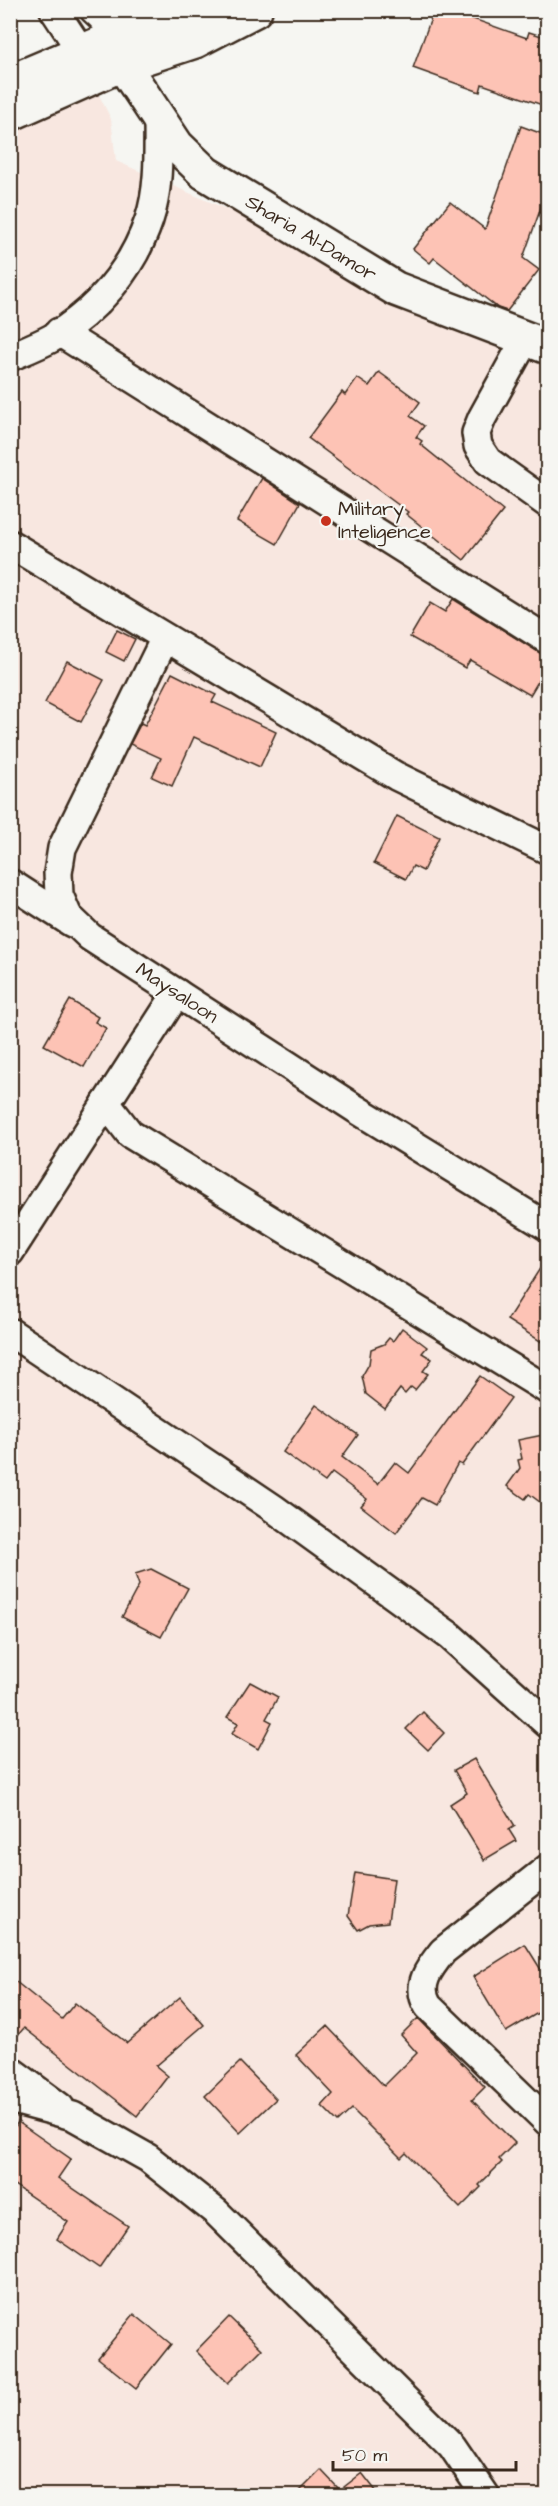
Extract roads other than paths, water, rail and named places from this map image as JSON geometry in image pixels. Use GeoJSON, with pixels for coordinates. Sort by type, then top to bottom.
{"type":"FeatureCollection","features":[{"type":"Feature","properties":{"kind":"street"},"geometry":{"type":"LineString","coordinates":[[54,10],[81,51]]}},
{"type":"Feature","properties":{"kind":"street"},"geometry":{"type":"LineString","coordinates":[[94,10],[106,21],[120,51]]}},
{"type":"Feature","properties":{"kind":"street"},"geometry":{"type":"LineString","coordinates":[[10,114],[120,51],[142,26],[200,10]]}},
{"type":"Feature","properties":{"kind":"street"},"geometry":{"type":"LineString","coordinates":[[10,82],[81,51],[120,51],[195,41],[255,10]]}},
{"type":"Feature","properties":{"kind":"street","name":"Sharia Al-Damor"},"geometry":{"type":"LineString","coordinates":[[120,51],[177,146],[205,173],[396,289],[536,343]]}},
{"type":"Feature","properties":{"kind":"street"},"geometry":{"type":"LineString","coordinates":[[10,357],[59,332],[88,310],[116,284],[135,253],[150,219],[155,194],[158,115]]}},
{"type":"Feature","properties":{"kind":"street"},"geometry":{"type":"LineString","coordinates":[[59,332],[548,640]]}},
{"type":"Feature","properties":{"kind":"street"},"geometry":{"type":"LineString","coordinates":[[536,343],[482,418],[476,433],[478,446],[488,461],[548,504]]}},
{"type":"Feature","properties":{"kind":"street"},"geometry":{"type":"LineString","coordinates":[[10,544],[396,776],[548,850]]}},
{"type":"Feature","properties":{"kind":"street","name":"Maysaloon"},"geometry":{"type":"LineString","coordinates":[[165,638],[62,848],[58,873],[59,895],[68,916],[90,937],[356,1109],[548,1227]]}},
{"type":"Feature","properties":{"kind":"street"},"geometry":{"type":"LineString","coordinates":[[10,883],[75,925]]}},
{"type":"Feature","properties":{"kind":"street"},"geometry":{"type":"LineString","coordinates":[[10,1252],[177,993]]}},
{"type":"Feature","properties":{"kind":"street"},"geometry":{"type":"LineString","coordinates":[[106,1103],[130,1134],[548,1390]]}},
{"type":"Feature","properties":{"kind":"street"},"geometry":{"type":"LineString","coordinates":[[10,1332],[273,1508],[450,1636],[548,1724]]}},
{"type":"Feature","properties":{"kind":"street"},"geometry":{"type":"LineString","coordinates":[[548,1868],[443,1951],[431,1965],[422,1987],[422,1997],[428,2006],[548,2122]]}},
{"type":"Feature","properties":{"kind":"street"},"geometry":{"type":"LineString","coordinates":[[10,2070],[73,2116],[148,2158],[216,2212],[452,2446],[486,2496]]}},
{"type":"Feature","properties":{"kind":"street"},"geometry":{"type":"LineString","coordinates":[[10,2099],[73,2116]]}},
{"type":"Feature","properties":{"kind":"place","name":"Military Inteligence"},"geometry":{"type":"Point","coordinates":[326,521]}}]}
